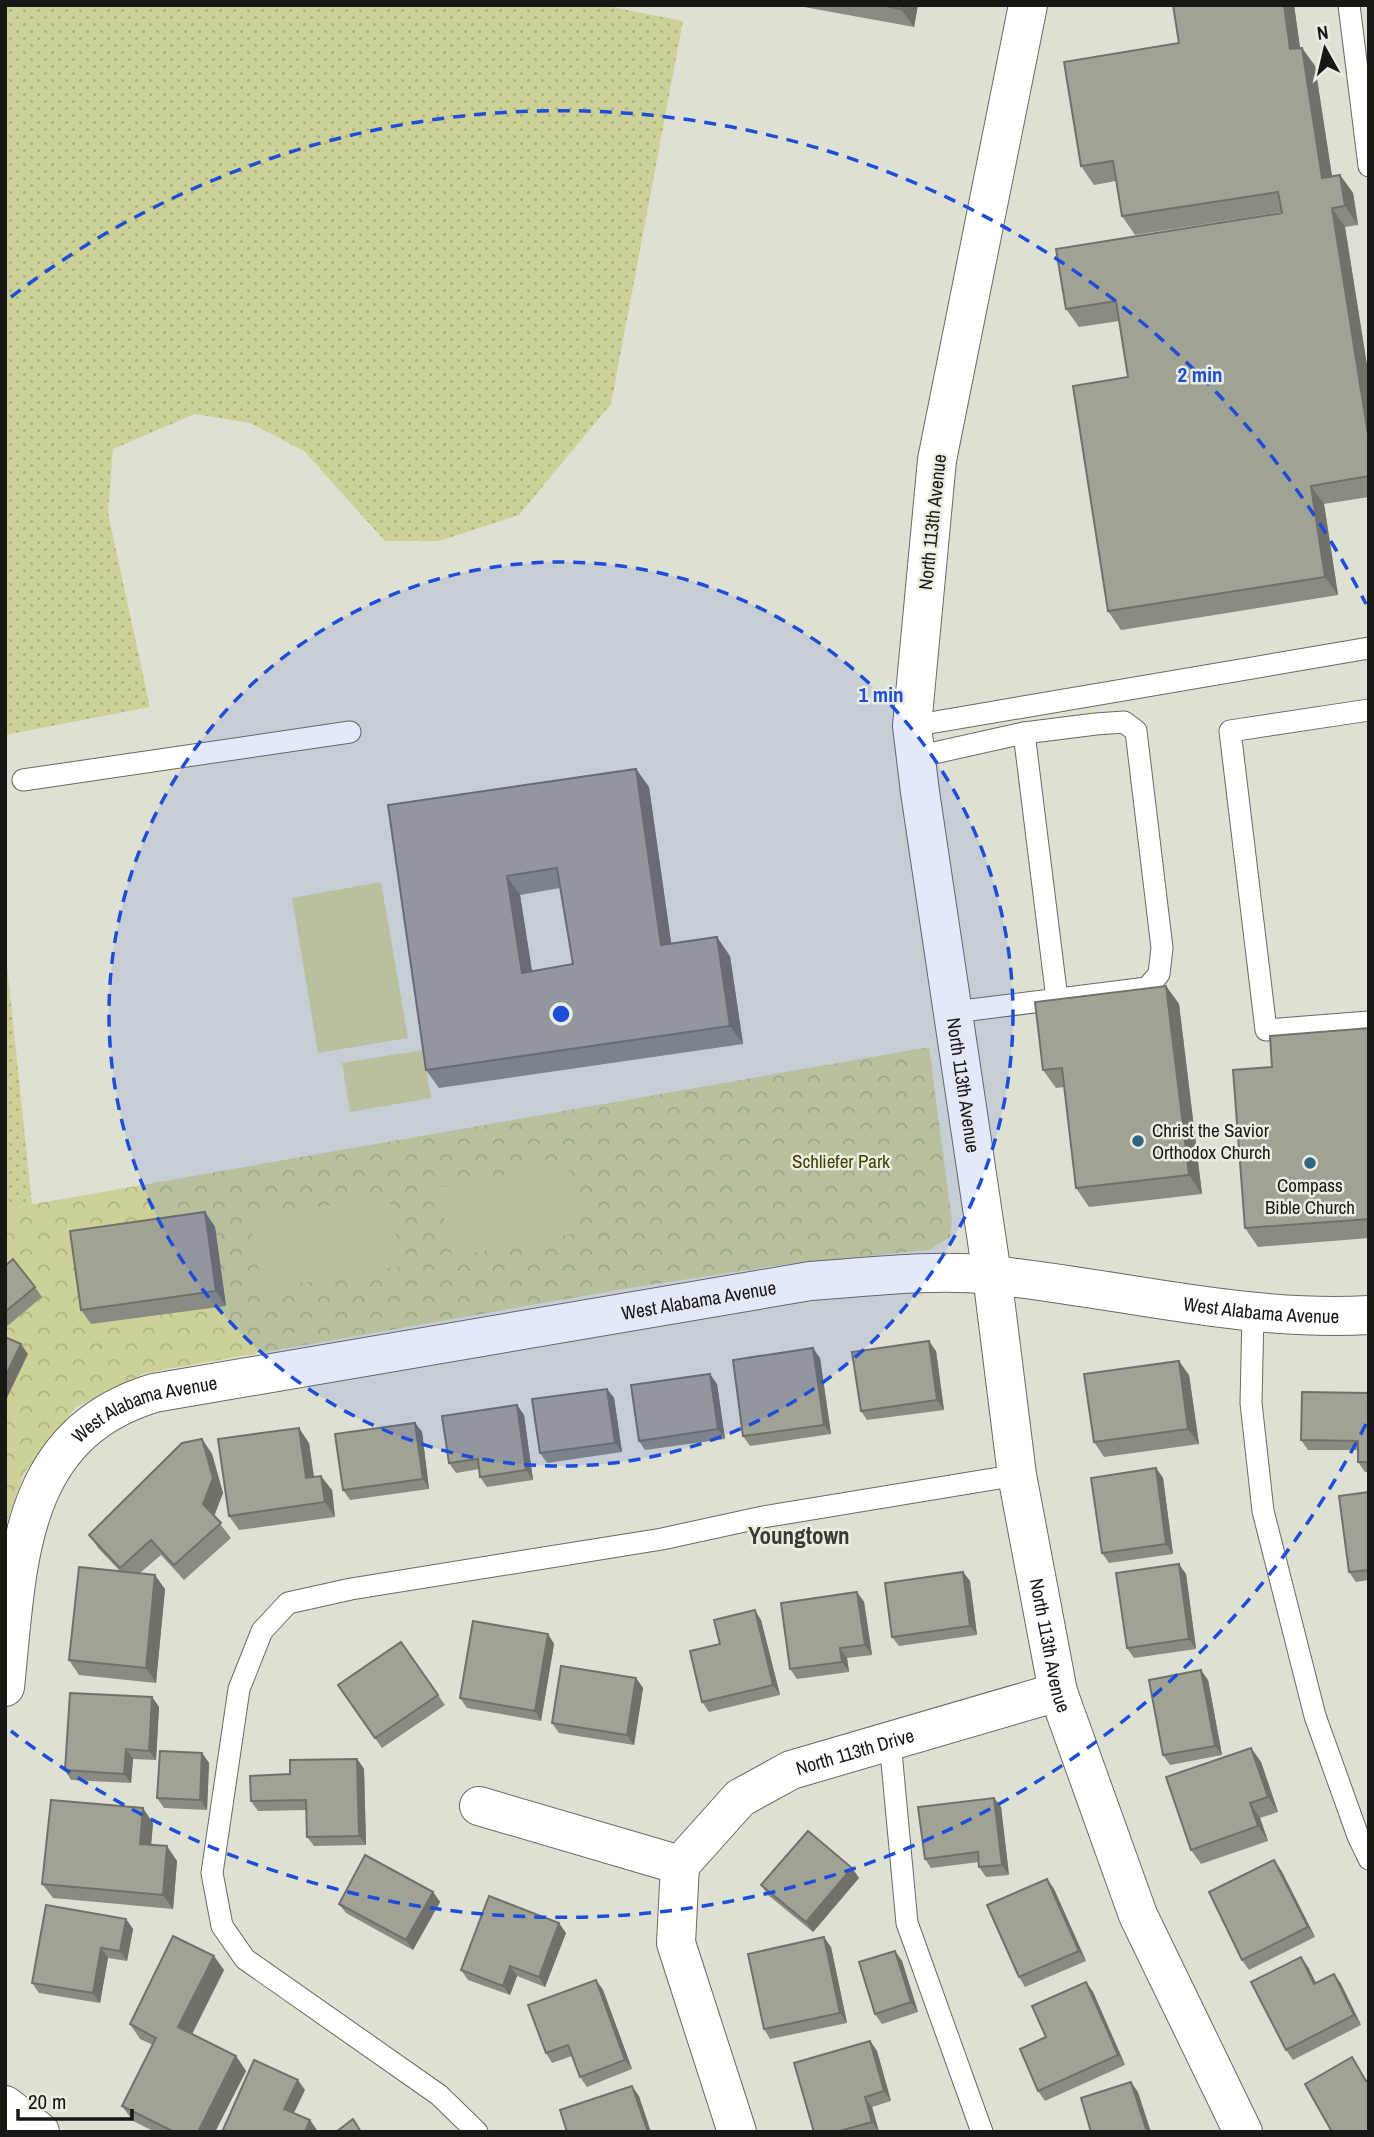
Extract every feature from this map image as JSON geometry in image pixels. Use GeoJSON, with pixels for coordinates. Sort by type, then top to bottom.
{"type":"FeatureCollection","features":[{"type":"Feature","properties":{"kind":"street","name":"North 113th Avenue"},"geometry":{"type":"LineString","coordinates":[[1028,5],[937,460],[914,741],[992,1275],[1017,1475],[1058,1692],[1138,1915],[1243,2132]]}},
{"type":"Feature","properties":{"kind":"street","name":"West Alabama Avenue"},"geometry":{"type":"LineString","coordinates":[[5,1688],[15,1588],[25,1535],[45,1478],[80,1433],[111,1409],[154,1393],[810,1281],[947,1273],[992,1275],[1253,1313],[1336,1317],[1369,1315]]}},
{"type":"Feature","properties":{"kind":"street","name":"North 113th Drive"},"geometry":{"type":"LineString","coordinates":[[680,1865],[740,1798],[791,1770],[1058,1692]]}},
{"type":"Feature","properties":{"kind":"street"},"geometry":{"type":"LineString","coordinates":[[479,1806],[680,1865],[676,1943],[737,2132]]}},
{"type":"Feature","properties":{"kind":"street"},"geometry":{"type":"LineString","coordinates":[[5,2105],[40,2132]]}},
{"type":"Feature","properties":{"kind":"lane"},"geometry":{"type":"LineString","coordinates":[[1349,5],[1369,166]]}},
{"type":"Feature","properties":{"kind":"lane"},"geometry":{"type":"LineString","coordinates":[[914,741],[1369,648]]}},
{"type":"Feature","properties":{"kind":"lane"},"geometry":{"type":"LineString","coordinates":[[1369,710],[1230,732],[1266,1030],[1369,1022]]}},
{"type":"Feature","properties":{"kind":"lane"},"geometry":{"type":"LineString","coordinates":[[914,741],[1124,722],[1136,731],[1162,948],[1158,974],[1147,988],[954,1012]]}},
{"type":"Feature","properties":{"kind":"lane"},"geometry":{"type":"LineString","coordinates":[[23,780],[350,732]]}},
{"type":"Feature","properties":{"kind":"lane"},"geometry":{"type":"LineString","coordinates":[[1024,733],[1057,999]]}},
{"type":"Feature","properties":{"kind":"lane"},"geometry":{"type":"LineString","coordinates":[[1253,1313],[1251,1403],[1263,1511],[1315,1716],[1358,1836],[1369,1859]]}},
{"type":"Feature","properties":{"kind":"lane"},"geometry":{"type":"LineString","coordinates":[[477,2132],[439,2095],[245,1959],[222,1926],[212,1873],[239,1689],[262,1631],[288,1602],[351,1589],[662,1539],[763,1517],[1017,1475]]}},
{"type":"Feature","properties":{"kind":"lane"},"geometry":{"type":"LineString","coordinates":[[890,1741],[907,1923],[982,2132]]}},
{"type":"Feature","properties":{"kind":"green space"},"geometry":{"type":"Polygon","coordinates":[[[5,5],[602,5],[683,21],[611,404],[519,515],[439,541],[385,541],[304,451],[250,423],[195,414],[113,449],[108,513],[150,707],[5,735],[5,5]]]}},
{"type":"Feature","properties":{"kind":"green space"},"geometry":{"type":"Polygon","coordinates":[[[381,882],[408,1038],[318,1053],[292,898],[381,882]]]}},
{"type":"Feature","properties":{"kind":"green space"},"geometry":{"type":"Polygon","coordinates":[[[5,946],[32,1204],[5,1209],[5,946]]]}},
{"type":"Feature","properties":{"kind":"green space","name":"Schliefer Park"},"geometry":{"type":"Polygon","coordinates":[[[929,1047],[952,1222],[950,1237],[929,1250],[787,1264],[624,1289],[145,1373],[76,1407],[24,1473],[5,1527],[5,1209],[929,1047]]]}},
{"type":"Feature","properties":{"kind":"green space"},"geometry":{"type":"Polygon","coordinates":[[[423,1050],[431,1098],[350,1112],[342,1063],[423,1050]]]}},
{"type":"Feature","properties":{"kind":"green space"},"geometry":{"type":"Polygon","coordinates":[[[567,1163],[581,1232],[452,1257],[438,1188],[567,1163]]]}},
{"type":"Feature","properties":{"kind":"green space"},"geometry":{"type":"Polygon","coordinates":[[[389,1196],[401,1266],[262,1290],[250,1219],[389,1196]]]}},
{"type":"Feature","properties":{"kind":"building"},"geometry":{"type":"Polygon","coordinates":[[[882,5],[901,5],[901,9],[882,5]]]}},
{"type":"Feature","properties":{"kind":"building"},"geometry":{"type":"Polygon","coordinates":[[[1173,5],[1284,5],[1290,49],[1302,48],[1322,178],[1340,175],[1345,206],[1332,208],[1369,441],[1369,476],[1311,486],[1325,577],[1108,611],[1073,386],[1128,377],[1116,301],[1066,309],[1056,249],[1282,213],[1278,192],[1122,216],[1113,161],[1081,166],[1064,62],[1179,43],[1173,5]]]}},
{"type":"Feature","properties":{"kind":"building"},"geometry":{"type":"Polygon","coordinates":[[[636,769],[661,945],[717,937],[730,1026],[426,1070],[388,805],[636,769]],[[557,868],[507,876],[522,973],[573,964],[557,868]]]}},
{"type":"Feature","properties":{"kind":"building","name":"Christ the Savior Orthodox Church"},"geometry":{"type":"Polygon","coordinates":[[[1166,986],[1189,1175],[1076,1188],[1062,1068],[1043,1070],[1035,1002],[1166,986]]]}},
{"type":"Feature","properties":{"kind":"building","name":"Compass Bible Church"},"geometry":{"type":"Polygon","coordinates":[[[1369,1028],[1369,1219],[1245,1228],[1233,1070],[1272,1067],[1270,1036],[1369,1028]]]}},
{"type":"Feature","properties":{"kind":"building"},"geometry":{"type":"Polygon","coordinates":[[[205,1212],[216,1291],[81,1310],[70,1231],[205,1212]]]}},
{"type":"Feature","properties":{"kind":"building"},"geometry":{"type":"Polygon","coordinates":[[[13,1259],[35,1287],[5,1312],[5,1266],[13,1259]]]}},
{"type":"Feature","properties":{"kind":"building"},"geometry":{"type":"Polygon","coordinates":[[[5,1337],[21,1344],[5,1377],[5,1337]]]}},
{"type":"Feature","properties":{"kind":"building"},"geometry":{"type":"Polygon","coordinates":[[[929,1341],[937,1400],[861,1411],[852,1352],[929,1341]]]}},
{"type":"Feature","properties":{"kind":"building"},"geometry":{"type":"Polygon","coordinates":[[[813,1348],[824,1425],[743,1436],[733,1360],[813,1348]]]}},
{"type":"Feature","properties":{"kind":"building"},"geometry":{"type":"Polygon","coordinates":[[[1179,1361],[1188,1429],[1094,1442],[1084,1374],[1179,1361]]]}},
{"type":"Feature","properties":{"kind":"building"},"geometry":{"type":"Polygon","coordinates":[[[710,1374],[718,1429],[639,1441],[631,1385],[710,1374]]]}},
{"type":"Feature","properties":{"kind":"building"},"geometry":{"type":"Polygon","coordinates":[[[607,1389],[615,1443],[540,1453],[532,1399],[607,1389]]]}},
{"type":"Feature","properties":{"kind":"building"},"geometry":{"type":"Polygon","coordinates":[[[1302,1392],[1369,1393],[1369,1462],[1358,1462],[1358,1441],[1301,1440],[1302,1392]]]}},
{"type":"Feature","properties":{"kind":"building"},"geometry":{"type":"Polygon","coordinates":[[[517,1405],[526,1470],[480,1477],[478,1459],[449,1463],[442,1416],[517,1405]]]}},
{"type":"Feature","properties":{"kind":"building"},"geometry":{"type":"Polygon","coordinates":[[[415,1423],[423,1479],[343,1490],[335,1434],[415,1423]]]}},
{"type":"Feature","properties":{"kind":"building"},"geometry":{"type":"Polygon","coordinates":[[[299,1428],[306,1478],[321,1476],[325,1502],[229,1516],[218,1439],[299,1428]]]}},
{"type":"Feature","properties":{"kind":"building"},"geometry":{"type":"Polygon","coordinates":[[[202,1439],[213,1478],[203,1504],[221,1523],[174,1565],[151,1540],[120,1568],[89,1535],[182,1443],[202,1439]]]}},
{"type":"Feature","properties":{"kind":"building"},"geometry":{"type":"Polygon","coordinates":[[[1156,1468],[1166,1544],[1102,1553],[1091,1478],[1156,1468]]]}},
{"type":"Feature","properties":{"kind":"building"},"geometry":{"type":"Polygon","coordinates":[[[1369,1492],[1369,1570],[1349,1572],[1339,1496],[1369,1492]]]}},
{"type":"Feature","properties":{"kind":"building"},"geometry":{"type":"Polygon","coordinates":[[[1179,1564],[1189,1639],[1127,1648],[1116,1573],[1179,1564]]]}},
{"type":"Feature","properties":{"kind":"building"},"geometry":{"type":"Polygon","coordinates":[[[79,1567],[155,1575],[146,1668],[69,1660],[79,1567]]]}},
{"type":"Feature","properties":{"kind":"building"},"geometry":{"type":"Polygon","coordinates":[[[963,1572],[970,1626],[892,1637],[885,1583],[963,1572]]]}},
{"type":"Feature","properties":{"kind":"building"},"geometry":{"type":"Polygon","coordinates":[[[857,1592],[865,1645],[840,1648],[842,1662],[790,1669],[781,1603],[857,1592]]]}},
{"type":"Feature","properties":{"kind":"building"},"geometry":{"type":"Polygon","coordinates":[[[755,1610],[773,1685],[702,1702],[690,1651],[720,1644],[714,1620],[755,1610]]]}},
{"type":"Feature","properties":{"kind":"building"},"geometry":{"type":"Polygon","coordinates":[[[473,1621],[548,1634],[535,1711],[460,1698],[473,1621]]]}},
{"type":"Feature","properties":{"kind":"building"},"geometry":{"type":"Polygon","coordinates":[[[401,1642],[438,1695],[375,1738],[338,1685],[401,1642]]]}},
{"type":"Feature","properties":{"kind":"building"},"geometry":{"type":"Polygon","coordinates":[[[561,1666],[636,1678],[627,1735],[552,1723],[561,1666]]]}},
{"type":"Feature","properties":{"kind":"building"},"geometry":{"type":"Polygon","coordinates":[[[1201,1670],[1215,1746],[1163,1755],[1149,1680],[1201,1670]]]}},
{"type":"Feature","properties":{"kind":"building"},"geometry":{"type":"Polygon","coordinates":[[[70,1693],[152,1697],[149,1751],[126,1749],[124,1774],[65,1770],[70,1693]]]}},
{"type":"Feature","properties":{"kind":"building"},"geometry":{"type":"Polygon","coordinates":[[[1251,1748],[1268,1797],[1250,1803],[1258,1826],[1191,1850],[1166,1777],[1251,1748]]]}},
{"type":"Feature","properties":{"kind":"building"},"geometry":{"type":"Polygon","coordinates":[[[160,1751],[202,1753],[200,1800],[157,1798],[160,1751]]]}},
{"type":"Feature","properties":{"kind":"building"},"geometry":{"type":"Polygon","coordinates":[[[357,1759],[359,1836],[307,1837],[306,1800],[251,1801],[250,1776],[290,1774],[290,1760],[357,1759]]]}},
{"type":"Feature","properties":{"kind":"building"},"geometry":{"type":"Polygon","coordinates":[[[994,1798],[1002,1865],[979,1867],[978,1852],[925,1859],[918,1807],[994,1798]]]}},
{"type":"Feature","properties":{"kind":"building"},"geometry":{"type":"Polygon","coordinates":[[[51,1800],[143,1808],[140,1844],[167,1846],[163,1895],[42,1884],[51,1800]]]}},
{"type":"Feature","properties":{"kind":"building"},"geometry":{"type":"Polygon","coordinates":[[[808,1831],[852,1868],[806,1922],[761,1885],[808,1831]]]}},
{"type":"Feature","properties":{"kind":"building"},"geometry":{"type":"Polygon","coordinates":[[[365,1855],[433,1892],[406,1940],[339,1904],[365,1855]]]}},
{"type":"Feature","properties":{"kind":"building"},"geometry":{"type":"Polygon","coordinates":[[[1274,1860],[1308,1927],[1242,1960],[1209,1892],[1274,1860]]]}},
{"type":"Feature","properties":{"kind":"building"},"geometry":{"type":"Polygon","coordinates":[[[1047,1879],[1079,1951],[1019,1977],[987,1905],[1047,1879]]]}},
{"type":"Feature","properties":{"kind":"building"},"geometry":{"type":"Polygon","coordinates":[[[489,1896],[559,1923],[539,1977],[510,1966],[503,1986],[461,1970],[489,1896]]]}},
{"type":"Feature","properties":{"kind":"building"},"geometry":{"type":"Polygon","coordinates":[[[46,1905],[126,1919],[120,1951],[101,1948],[93,1993],[32,1983],[46,1905]]]}},
{"type":"Feature","properties":{"kind":"building"},"geometry":{"type":"Polygon","coordinates":[[[173,1936],[214,1956],[178,2027],[236,2056],[198,2132],[174,2132],[122,2106],[156,2038],[130,2024],[173,1936]]]}},
{"type":"Feature","properties":{"kind":"building"},"geometry":{"type":"Polygon","coordinates":[[[824,1937],[840,2013],[764,2029],[748,1954],[824,1937]]]}},
{"type":"Feature","properties":{"kind":"building"},"geometry":{"type":"Polygon","coordinates":[[[895,1951],[911,2002],[875,2014],[859,1962],[895,1951]]]}},
{"type":"Feature","properties":{"kind":"building"},"geometry":{"type":"Polygon","coordinates":[[[1301,1957],[1314,1984],[1334,1974],[1354,2015],[1286,2050],[1251,1982],[1301,1957]]]}},
{"type":"Feature","properties":{"kind":"building"},"geometry":{"type":"Polygon","coordinates":[[[596,1980],[625,2060],[580,2077],[568,2045],[546,2053],[528,2005],[596,1980]]]}},
{"type":"Feature","properties":{"kind":"building"},"geometry":{"type":"Polygon","coordinates":[[[1086,1982],[1118,2055],[1038,2091],[1020,2049],[1046,2037],[1032,2006],[1086,1982]]]}},
{"type":"Feature","properties":{"kind":"building"},"geometry":{"type":"Polygon","coordinates":[[[870,2041],[884,2091],[865,2097],[872,2122],[836,2132],[814,2132],[794,2063],[870,2041]]]}},
{"type":"Feature","properties":{"kind":"building"},"geometry":{"type":"Polygon","coordinates":[[[1352,2057],[1366,2081],[1369,2080],[1369,2130],[1332,2132],[1305,2084],[1352,2057]]]}},
{"type":"Feature","properties":{"kind":"building"},"geometry":{"type":"Polygon","coordinates":[[[254,2060],[298,2080],[284,2109],[310,2120],[305,2132],[222,2132],[254,2060]]]}},
{"type":"Feature","properties":{"kind":"building"},"geometry":{"type":"Polygon","coordinates":[[[1131,2082],[1147,2132],[1091,2132],[1081,2098],[1131,2082]]]}},
{"type":"Feature","properties":{"kind":"building"},"geometry":{"type":"Polygon","coordinates":[[[632,2086],[648,2132],[567,2132],[560,2110],[632,2086]]]}},
{"type":"Feature","properties":{"kind":"building"},"geometry":{"type":"Polygon","coordinates":[[[353,2119],[361,2132],[336,2132],[353,2119]]]}},
{"type":"Feature","properties":{"kind":"place","name":"Christ the Savior Orthodox Church"},"geometry":{"type":"Point","coordinates":[1138,1141]}},
{"type":"Feature","properties":{"kind":"place","name":"Compass Bible Church"},"geometry":{"type":"Point","coordinates":[1310,1163]}},
{"type":"Feature","properties":{"kind":"district","name":"Youngtown"},"geometry":{"type":"Point","coordinates":[799,1535]}}]}
